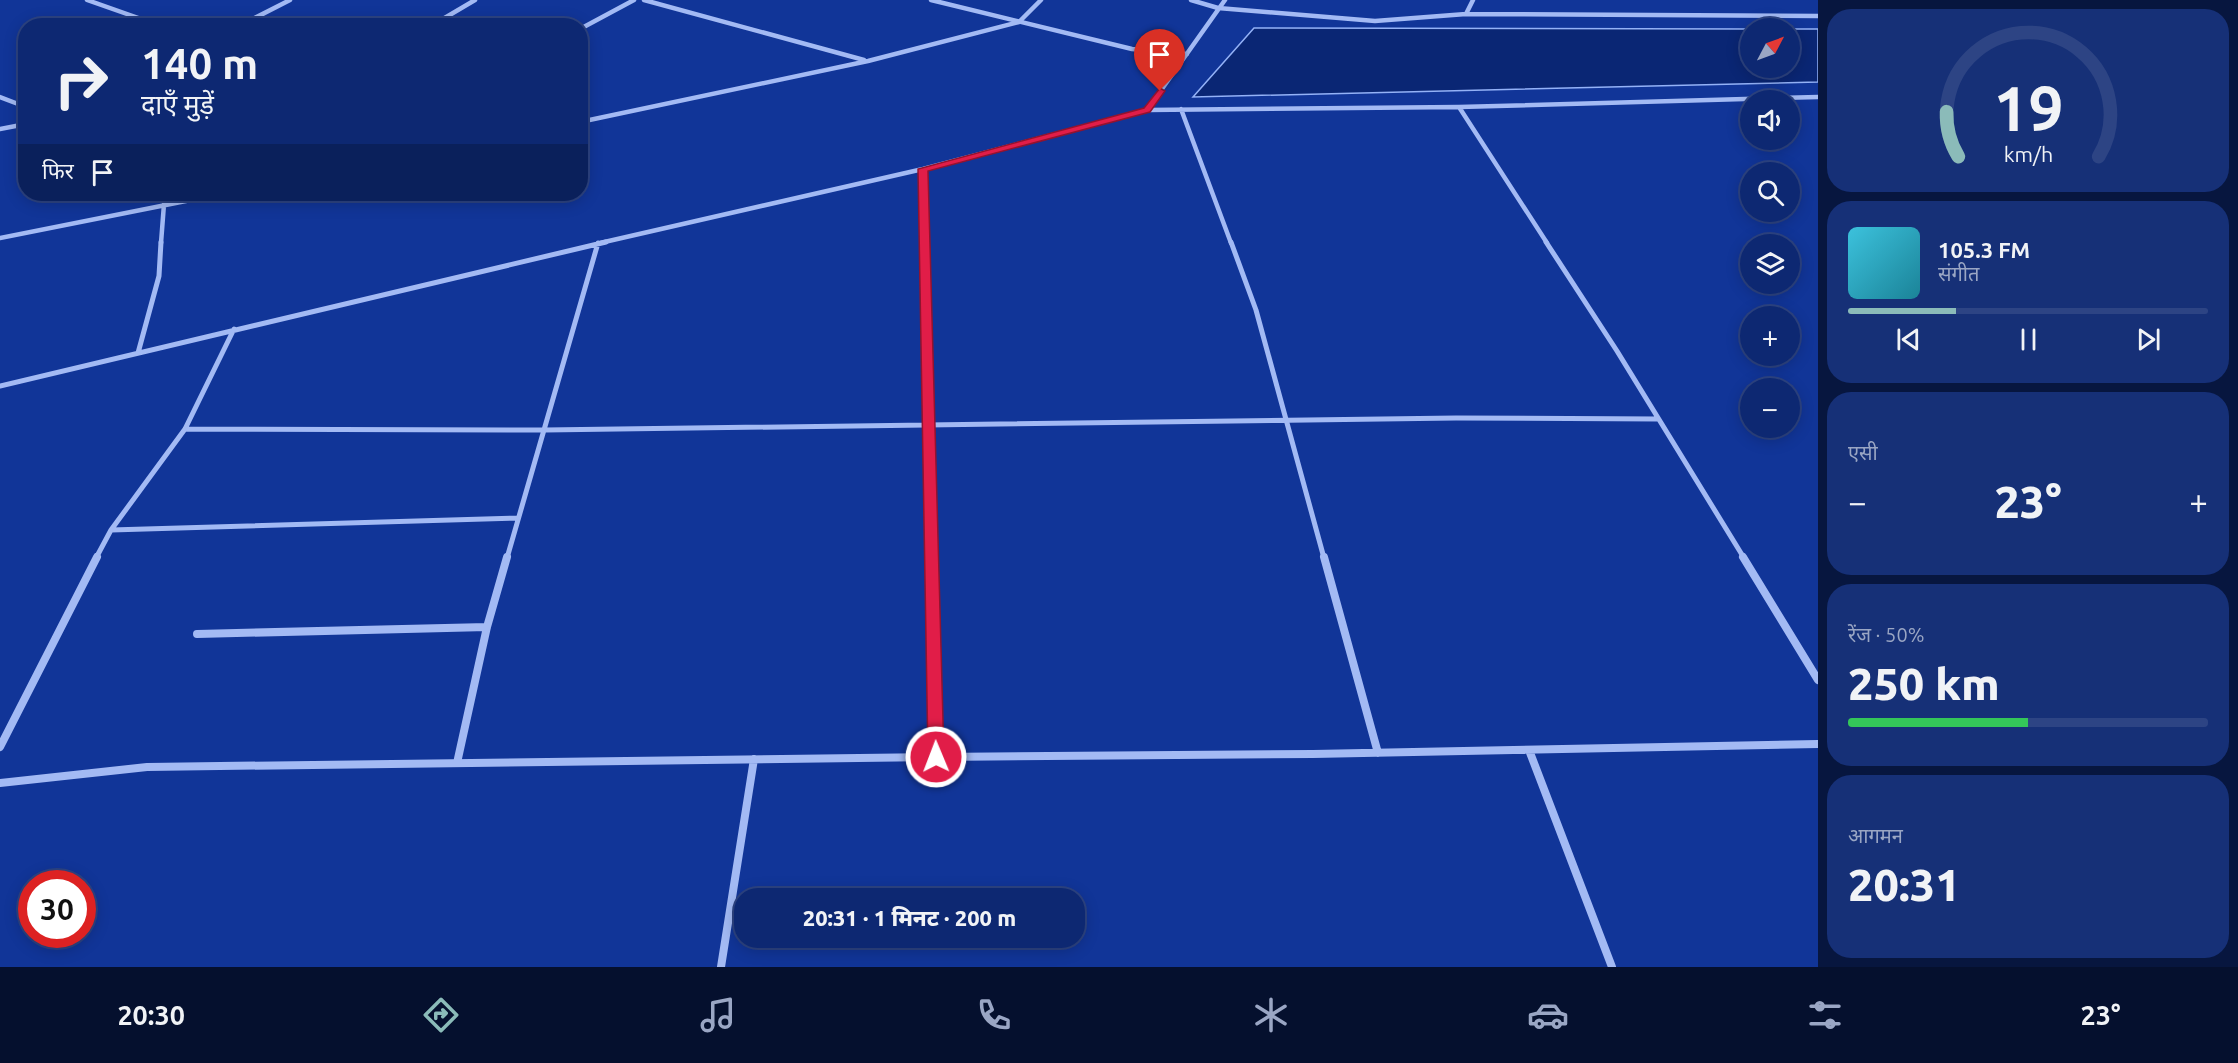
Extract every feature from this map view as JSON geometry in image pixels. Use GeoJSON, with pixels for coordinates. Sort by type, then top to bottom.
{"type":"FeatureCollection","features":[{"type":"Feature","properties":{"kind":"street"},"geometry":{"type":"LineString","coordinates":[[87,0],[138,18]]}},
{"type":"Feature","properties":{"kind":"street"},"geometry":{"type":"LineString","coordinates":[[255,18],[290,0]]}},
{"type":"Feature","properties":{"kind":"street"},"geometry":{"type":"LineString","coordinates":[[445,18],[475,0]]}},
{"type":"Feature","properties":{"kind":"street"},"geometry":{"type":"LineString","coordinates":[[588,25],[634,0]]}},
{"type":"Feature","properties":{"kind":"street"},"geometry":{"type":"LineString","coordinates":[[644,0],[868,61]]}},
{"type":"Feature","properties":{"kind":"street"},"geometry":{"type":"LineString","coordinates":[[931,0],[1132,49],[1187,54]]}},
{"type":"Feature","properties":{"kind":"street"},"geometry":{"type":"LineString","coordinates":[[588,120],[868,61],[1018,22],[1041,0]]}},
{"type":"Feature","properties":{"kind":"street"},"geometry":{"type":"LineString","coordinates":[[1191,0],[1218,8],[1375,21],[1466,14],[1818,16]]}},
{"type":"Feature","properties":{"kind":"street"},"geometry":{"type":"LineString","coordinates":[[1147,110],[1225,0]]}},
{"type":"Feature","properties":{"kind":"street"},"geometry":{"type":"LineString","coordinates":[[1466,14],[1473,0]]}},
{"type":"Feature","properties":{"kind":"street"},"geometry":{"type":"LineString","coordinates":[[0,96],[18,104]]}},
{"type":"Feature","properties":{"kind":"street"},"geometry":{"type":"LineString","coordinates":[[0,386],[598,243],[923,169],[1147,110],[1459,107],[1818,97]]}},
{"type":"Feature","properties":{"kind":"street"},"geometry":{"type":"LineString","coordinates":[[1459,107],[1658,419],[1818,680]]}},
{"type":"Feature","properties":{"kind":"street"},"geometry":{"type":"LineString","coordinates":[[1181,109],[1256,310],[1378,753]]}},
{"type":"Feature","properties":{"kind":"street"},"geometry":{"type":"LineString","coordinates":[[0,129],[18,126]]}},
{"type":"Feature","properties":{"kind":"street"},"geometry":{"type":"LineString","coordinates":[[923,169],[936,757]]}},
{"type":"Feature","properties":{"kind":"street"},"geometry":{"type":"LineString","coordinates":[[138,353],[159,276],[166,201]]}},
{"type":"Feature","properties":{"kind":"street"},"geometry":{"type":"LineString","coordinates":[[0,238],[181,201]]}},
{"type":"Feature","properties":{"kind":"street"},"geometry":{"type":"LineString","coordinates":[[457,763],[487,627],[598,243]]}},
{"type":"Feature","properties":{"kind":"street"},"geometry":{"type":"LineString","coordinates":[[0,747],[111,530],[185,429],[234,329]]}},
{"type":"Feature","properties":{"kind":"street"},"geometry":{"type":"LineString","coordinates":[[185,429],[545,430],[1288,420],[1658,419]]}},
{"type":"Feature","properties":{"kind":"street"},"geometry":{"type":"LineString","coordinates":[[111,530],[518,518]]}},
{"type":"Feature","properties":{"kind":"street"},"geometry":{"type":"LineString","coordinates":[[197,634],[487,627]]}},
{"type":"Feature","properties":{"kind":"street"},"geometry":{"type":"LineString","coordinates":[[0,783],[147,767],[1378,753],[1818,744]]}},
{"type":"Feature","properties":{"kind":"street"},"geometry":{"type":"LineString","coordinates":[[1529,750],[1612,967]]}},
{"type":"Feature","properties":{"kind":"street"},"geometry":{"type":"LineString","coordinates":[[721,967],[754,759]]}},
{"type":"Feature","properties":{"kind":"shaded area"},"geometry":{"type":"Polygon","coordinates":[[[1254,28],[1740,29],[1740,78],[1800,78],[1800,29],[1818,29],[1818,82],[1193,97],[1254,28]]]}},
{"type":"Feature","properties":{"kind":"route"},"geometry":{"type":"LineString","coordinates":[[936,757],[923,169],[1147,110],[1160,91]]}}]}
